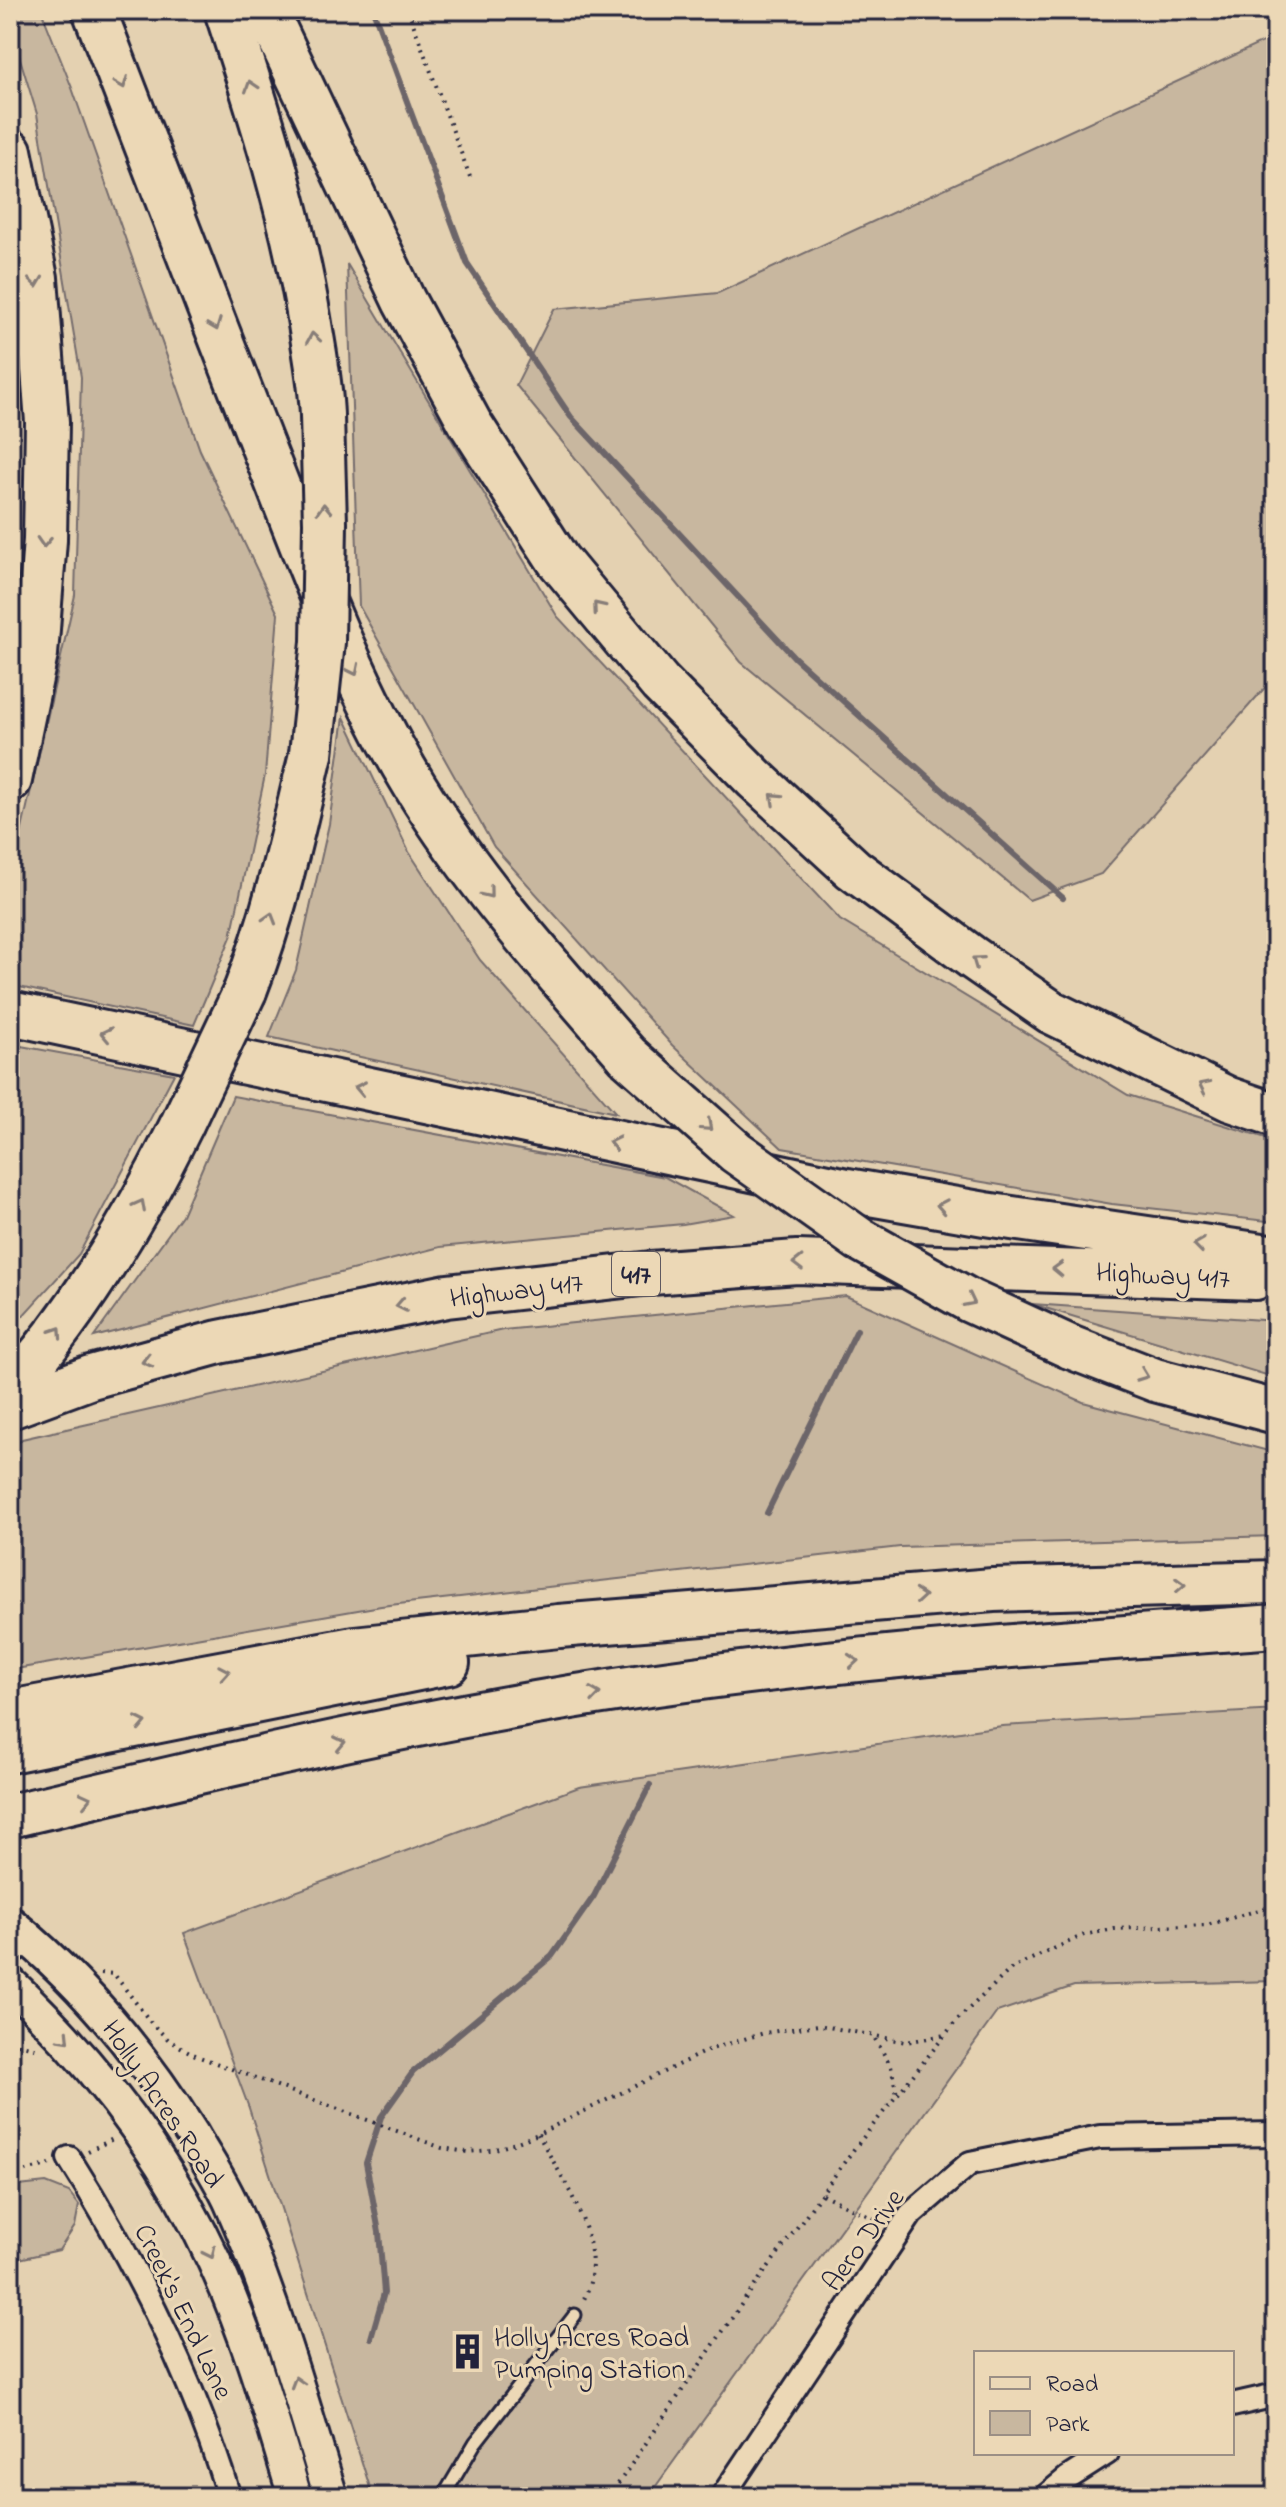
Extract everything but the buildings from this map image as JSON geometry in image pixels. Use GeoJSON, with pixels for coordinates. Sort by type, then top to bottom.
{"type":"FeatureCollection","features":[{"type":"Feature","properties":{"kind":"highway"},"geometry":{"type":"LineString","coordinates":[[94,10],[292,521],[353,669],[414,785],[476,878],[543,960],[628,1056],[736,1152],[859,1239],[970,1301],[1070,1347],[1155,1380],[1276,1412]]}},
{"type":"Feature","properties":{"kind":"highway"},"geometry":{"type":"LineString","coordinates":[[10,1390],[43,1353],[132,1219],[182,1124],[245,991],[261,951],[282,878],[311,754],[323,642],[325,523],[321,390],[302,271],[271,146],[226,10]]}},
{"type":"Feature","properties":{"kind":"highway"},"geometry":{"type":"LineString","coordinates":[[266,10],[404,301],[470,423],[558,560],[660,683],[755,779],[853,869],[973,958],[1051,1012],[1229,1099],[1276,1115]]}},
{"type":"Feature","properties":{"kind":"highway"},"geometry":{"type":"LineString","coordinates":[[10,151],[36,278],[47,422],[45,540],[36,654],[10,780]]}},
{"type":"Feature","properties":{"kind":"highway"},"geometry":{"type":"LineString","coordinates":[[10,1013],[847,1190],[1276,1257]]}},
{"type":"Feature","properties":{"kind":"highway","name":"Highway 417"},"geometry":{"type":"LineString","coordinates":[[10,1407],[91,1377],[219,1342],[447,1296],[651,1273],[797,1262],[1276,1279]]}},
{"type":"Feature","properties":{"kind":"highway"},"geometry":{"type":"LineString","coordinates":[[10,1712],[354,1648],[559,1626],[993,1590],[1276,1582]]}},
{"type":"Feature","properties":{"kind":"highway"},"geometry":{"type":"LineString","coordinates":[[10,1751],[703,1614]]}},
{"type":"Feature","properties":{"kind":"highway"},"geometry":{"type":"LineString","coordinates":[[10,1816],[305,1750],[571,1697],[829,1663],[1276,1626]]}},
{"type":"Feature","properties":{"kind":"main road","name":"Holly Acres Road"},"geometry":{"type":"LineString","coordinates":[[18,1942],[69,1974],[132,2045],[179,2114],[230,2201],[291,2363],[331,2497]]}},
{"type":"Feature","properties":{"kind":"main road","name":"Holly Acres Road"},"geometry":{"type":"LineString","coordinates":[[10,1983],[73,2046],[134,2124],[195,2224],[244,2332],[295,2497]]}},
{"type":"Feature","properties":{"kind":"street","name":"Aero Drive"},"geometry":{"type":"LineString","coordinates":[[722,2497],[911,2214],[970,2163],[1100,2137],[1276,2134]]}},
{"type":"Feature","properties":{"kind":"street","name":"Creek's End Lane"},"geometry":{"type":"LineString","coordinates":[[69,2158],[149,2294],[209,2432],[229,2497]]}},
{"type":"Feature","properties":{"kind":"street"},"geometry":{"type":"LineString","coordinates":[[1234,2405],[1276,2395]]}},
{"type":"Feature","properties":{"kind":"street"},"geometry":{"type":"LineString","coordinates":[[1045,2497],[1104,2455]]}},
{"type":"Feature","properties":{"kind":"lane"},"geometry":{"type":"LineString","coordinates":[[443,2497],[475,2443],[575,2315]]}},
{"type":"Feature","properties":{"kind":"path"},"geometry":{"type":"LineString","coordinates":[[408,10],[470,177]]}},
{"type":"Feature","properties":{"kind":"path"},"geometry":{"type":"LineString","coordinates":[[609,2497],[745,2299],[897,2095],[957,2020],[1012,1968],[1084,1935],[1114,1929],[1207,1925],[1276,1905]]}},
{"type":"Feature","properties":{"kind":"path"},"geometry":{"type":"LineString","coordinates":[[93,1975],[114,1974],[152,2024],[170,2041],[197,2056],[442,2148],[467,2152],[491,2150],[538,2134],[708,2050],[742,2039],[818,2025],[906,2042],[945,2035]]}},
{"type":"Feature","properties":{"kind":"path"},"geometry":{"type":"LineString","coordinates":[[874,2037],[891,2066],[897,2095]]}},
{"type":"Feature","properties":{"kind":"path"},"geometry":{"type":"LineString","coordinates":[[10,2042],[47,2052]]}},
{"type":"Feature","properties":{"kind":"path"},"geometry":{"type":"LineString","coordinates":[[538,2134],[578,2210],[590,2248],[591,2283],[575,2315]]}},
{"type":"Feature","properties":{"kind":"path"},"geometry":{"type":"LineString","coordinates":[[822,2194],[901,2230]]}},
{"type":"Feature","properties":{"kind":"green space"},"geometry":{"type":"Polygon","coordinates":[[[10,10],[41,10],[72,88],[200,450],[278,614],[265,775],[231,937],[194,1025],[10,985],[10,882],[75,595],[81,377],[37,114],[10,26],[10,10]]]}},
{"type":"Feature","properties":{"kind":"green space"},"geometry":{"type":"Polygon","coordinates":[[[1276,36],[1276,675],[1101,874],[1029,900],[741,662],[516,385],[554,309],[718,293],[1276,36]]]}},
{"type":"Feature","properties":{"kind":"green space"},"geometry":{"type":"Polygon","coordinates":[[[347,264],[557,616],[840,920],[1128,1095],[1276,1141],[1276,1222],[1112,1204],[782,1148],[672,1045],[494,847],[359,606],[347,264]]]}},
{"type":"Feature","properties":{"kind":"green space"},"geometry":{"type":"Polygon","coordinates":[[[344,717],[409,852],[480,960],[616,1113],[269,1037],[296,970],[329,824],[344,717]]]}},
{"type":"Feature","properties":{"kind":"green space"},"geometry":{"type":"Polygon","coordinates":[[[10,1044],[174,1074],[79,1254],[10,1330],[10,1044]]]}},
{"type":"Feature","properties":{"kind":"green space"},"geometry":{"type":"Polygon","coordinates":[[[233,1096],[665,1177],[734,1215],[683,1224],[440,1247],[94,1337],[182,1215],[233,1096]]]}},
{"type":"Feature","properties":{"kind":"green space"},"geometry":{"type":"Polygon","coordinates":[[[846,1296],[1083,1402],[1276,1453],[1276,1536],[900,1547],[381,1606],[10,1670],[10,1451],[22,1439],[503,1330],[846,1296]]]}},
{"type":"Feature","properties":{"kind":"green space"},"geometry":{"type":"Polygon","coordinates":[[[1032,1304],[1276,1321],[1276,1378],[1032,1304]]]}},
{"type":"Feature","properties":{"kind":"green space"},"geometry":{"type":"Polygon","coordinates":[[[1276,1710],[1276,1981],[1074,1986],[997,2012],[648,2497],[373,2497],[249,2108],[184,1933],[579,1787],[1002,1726],[1276,1710]]]}},
{"type":"Feature","properties":{"kind":"green space"},"geometry":{"type":"Polygon","coordinates":[[[46,2183],[69,2192],[79,2205],[75,2226],[59,2250],[10,2261],[10,2187],[46,2183]]]}},
{"type":"Feature","properties":{"kind":"waterway"},"geometry":{"type":"LineString","coordinates":[[373,10],[467,263],[571,417],[795,658],[1063,898]]}},
{"type":"Feature","properties":{"kind":"waterway"},"geometry":{"type":"LineString","coordinates":[[767,1513],[857,1330]]}},
{"type":"Feature","properties":{"kind":"waterway"},"geometry":{"type":"LineString","coordinates":[[371,2338],[384,2293],[379,2232],[366,2163],[381,2117],[413,2072],[552,1956],[594,1896],[650,1785]]}},
{"type":"Feature","properties":{"kind":"place","name":"Holly Acres Road Pumping Station"},"geometry":{"type":"Point","coordinates":[468,2352]}}]}
